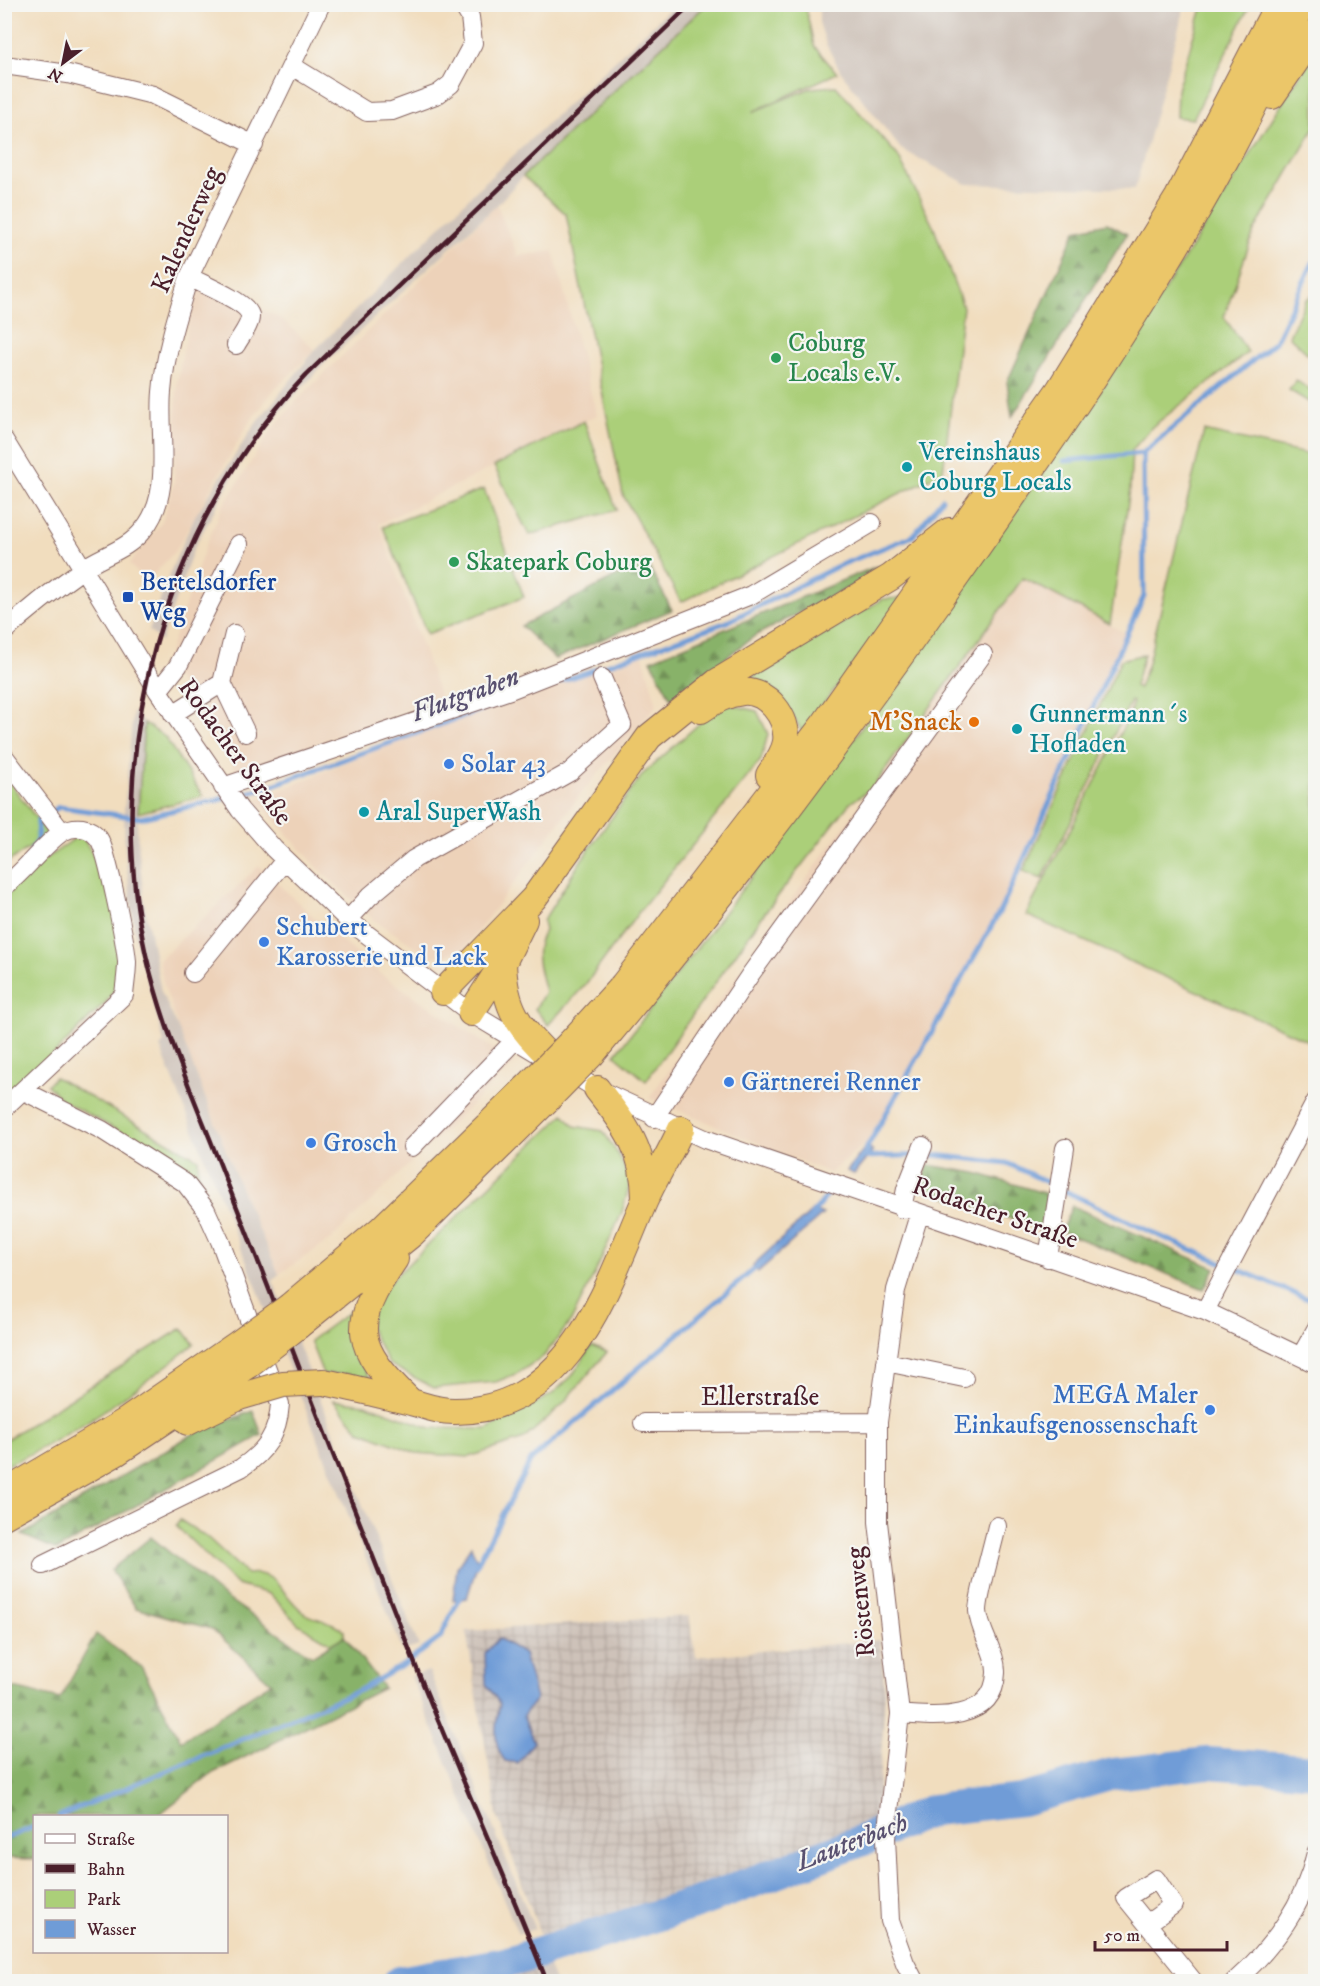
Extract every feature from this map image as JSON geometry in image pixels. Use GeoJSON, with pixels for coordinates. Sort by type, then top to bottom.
{"type":"FeatureCollection","features":[{"type":"Feature","properties":{"kind":"highway"},"geometry":{"type":"LineString","coordinates":[[116,1453],[294,1316],[412,1234],[548,1100],[623,985],[824,724],[1059,390],[1184,187],[1278,4]]}},
{"type":"Feature","properties":{"kind":"highway"},"geometry":{"type":"LineString","coordinates":[[294,1316],[525,1088],[582,1048],[685,943],[858,717],[1077,402],[1197,208],[1244,126],[1302,4]]}},
{"type":"Feature","properties":{"kind":"highway"},"geometry":{"type":"LineString","coordinates":[[1197,208],[1316,32]]}},
{"type":"Feature","properties":{"kind":"highway"},"geometry":{"type":"LineString","coordinates":[[443,992],[534,898],[649,737],[683,706],[717,682],[891,577],[973,512]]}},
{"type":"Feature","properties":{"kind":"highway"},"geometry":{"type":"LineString","coordinates":[[621,777],[720,697],[744,692],[755,693],[770,702],[781,715],[786,740],[782,753],[706,877]]}},
{"type":"Feature","properties":{"kind":"highway"},"geometry":{"type":"LineString","coordinates":[[471,1013],[503,963],[534,898]]}},
{"type":"Feature","properties":{"kind":"highway"},"geometry":{"type":"LineString","coordinates":[[503,963],[504,983],[512,1014],[558,1066]]}},
{"type":"Feature","properties":{"kind":"highway"},"geometry":{"type":"LineString","coordinates":[[597,1089],[626,1126],[640,1153],[645,1173],[645,1199]]}},
{"type":"Feature","properties":{"kind":"highway"},"geometry":{"type":"LineString","coordinates":[[4,1516],[116,1453],[256,1392],[284,1384],[323,1382],[437,1410],[491,1407],[525,1394],[543,1382],[560,1365],[583,1333],[645,1199],[681,1129]]}},
{"type":"Feature","properties":{"kind":"highway"},"geometry":{"type":"LineString","coordinates":[[410,1402],[383,1376],[372,1360],[363,1326],[365,1310],[378,1283],[412,1234]]}},
{"type":"Feature","properties":{"kind":"highway"},"geometry":{"type":"LineString","coordinates":[[4,1493],[244,1354]]}},
{"type":"Feature","properties":{"kind":"street","name":"Kalenderweg"},"geometry":{"type":"LineString","coordinates":[[84,568],[129,545],[145,528],[156,508],[161,486],[163,382],[177,315],[189,277],[321,4]]}},
{"type":"Feature","properties":{"kind":"street"},"geometry":{"type":"LineString","coordinates":[[292,66],[367,112],[392,111],[438,94],[451,84],[473,43],[470,17],[462,4]]}},
{"type":"Feature","properties":{"kind":"street"},"geometry":{"type":"LineString","coordinates":[[4,64],[68,74],[153,95],[254,145]]}},
{"type":"Feature","properties":{"kind":"street"},"geometry":{"type":"LineString","coordinates":[[189,277],[244,305],[250,315],[248,324],[236,345]]}},
{"type":"Feature","properties":{"kind":"street","name":"Rodacher Straße"},"geometry":{"type":"LineString","coordinates":[[4,440],[158,691],[229,795],[285,860],[348,920],[471,1013],[597,1089],[654,1118],[911,1212],[1205,1311],[1308,1360]]}},
{"type":"Feature","properties":{"kind":"street"},"geometry":{"type":"LineString","coordinates":[[229,795],[510,690],[751,595],[872,523]]}},
{"type":"Feature","properties":{"kind":"street"},"geometry":{"type":"LineString","coordinates":[[158,691],[178,666],[239,543]]}},
{"type":"Feature","properties":{"kind":"street"},"geometry":{"type":"LineString","coordinates":[[7,623],[84,568]]}},
{"type":"Feature","properties":{"kind":"street"},"geometry":{"type":"LineString","coordinates":[[234,634],[222,683],[246,733]]}},
{"type":"Feature","properties":{"kind":"street"},"geometry":{"type":"LineString","coordinates":[[654,1118],[750,975],[983,654]]}},
{"type":"Feature","properties":{"kind":"street"},"geometry":{"type":"LineString","coordinates":[[348,920],[370,896],[414,859],[570,772],[622,724],[602,678]]}},
{"type":"Feature","properties":{"kind":"street"},"geometry":{"type":"LineString","coordinates":[[173,714],[222,683]]}},
{"type":"Feature","properties":{"kind":"street"},"geometry":{"type":"LineString","coordinates":[[4,756],[53,820],[90,830],[101,841],[108,862],[127,961],[124,995],[4,1108]]}},
{"type":"Feature","properties":{"kind":"street"},"geometry":{"type":"LineString","coordinates":[[4,887],[30,863],[46,844],[53,820]]}},
{"type":"Feature","properties":{"kind":"street"},"geometry":{"type":"LineString","coordinates":[[193,973],[285,860]]}},
{"type":"Feature","properties":{"kind":"street"},"geometry":{"type":"LineString","coordinates":[[412,1147],[514,1041]]}},
{"type":"Feature","properties":{"kind":"street"},"geometry":{"type":"LineString","coordinates":[[24,1091],[102,1130],[185,1183],[206,1210],[220,1241],[280,1404],[279,1426],[263,1451],[241,1468],[43,1566]]}},
{"type":"Feature","properties":{"kind":"street"},"geometry":{"type":"LineString","coordinates":[[1205,1311],[1316,1101]]}},
{"type":"Feature","properties":{"kind":"street"},"geometry":{"type":"LineString","coordinates":[[1048,1258],[1057,1216],[1065,1148]]}},
{"type":"Feature","properties":{"kind":"street","name":"Röstenweg"},"geometry":{"type":"LineString","coordinates":[[915,1982],[905,1963],[890,1921],[886,1832],[900,1714],[878,1522],[878,1422],[896,1290],[911,1212],[906,1189],[920,1155]]}},
{"type":"Feature","properties":{"kind":"street"},"geometry":{"type":"LineString","coordinates":[[1308,1360],[1316,1329]]}},
{"type":"Feature","properties":{"kind":"street"},"geometry":{"type":"LineString","coordinates":[[886,1362],[964,1378]]}},
{"type":"Feature","properties":{"kind":"street","name":"Ellerstraße"},"geometry":{"type":"LineString","coordinates":[[643,1423],[878,1422]]}},
{"type":"Feature","properties":{"kind":"street"},"geometry":{"type":"LineString","coordinates":[[900,1714],[937,1718],[959,1715],[981,1705],[991,1693],[996,1672],[978,1611],[997,1526]]}},
{"type":"Feature","properties":{"kind":"street"},"geometry":{"type":"LineString","coordinates":[[1234,1982],[1273,1942],[1312,1883],[1316,1853]]}},
{"type":"Feature","properties":{"kind":"street"},"geometry":{"type":"LineString","coordinates":[[1147,1924],[1194,1982]]}},
{"type":"Feature","properties":{"kind":"shaded area"},"geometry":{"type":"Polygon","coordinates":[[[674,5],[705,5],[523,176],[497,205],[325,363],[281,410],[236,470],[193,550],[161,641],[149,631],[173,565],[195,516],[254,426],[315,350],[483,184],[674,5]]]}},
{"type":"Feature","properties":{"kind":"shaded area"},"geometry":{"type":"Polygon","coordinates":[[[819,5],[1185,5],[1135,189],[967,184],[901,149],[841,72],[826,44],[819,22],[819,5]]]}},
{"type":"Feature","properties":{"kind":"shaded area"},"geometry":{"type":"Polygon","coordinates":[[[497,205],[518,256],[553,251],[597,415],[379,524],[440,697],[238,773],[166,661],[206,545],[222,507],[272,429],[295,402],[497,205]]]}},
{"type":"Feature","properties":{"kind":"shaded area"},"geometry":{"type":"Polygon","coordinates":[[[202,279],[283,320],[315,350],[273,391],[248,424],[176,550],[147,582],[129,564],[162,522],[174,483],[177,383],[189,321],[202,279]]]}},
{"type":"Feature","properties":{"kind":"shaded area"},"geometry":{"type":"Polygon","coordinates":[[[1023,578],[1127,634],[1000,911],[866,1143],[830,1173],[649,1098],[1023,578]]]}},
{"type":"Feature","properties":{"kind":"shaded area"},"geometry":{"type":"Polygon","coordinates":[[[643,655],[657,705],[583,791],[465,948],[448,955],[431,957],[374,920],[321,871],[256,800],[391,744],[643,655]]]}},
{"type":"Feature","properties":{"kind":"shaded area"},"geometry":{"type":"Polygon","coordinates":[[[133,711],[144,723],[137,831],[144,902],[161,991],[179,1030],[242,1192],[279,1274],[273,1281],[419,1646],[403,1651],[160,1047],[164,1043],[136,941],[125,853],[124,810],[133,711]]]}},
{"type":"Feature","properties":{"kind":"shaded area"},"geometry":{"type":"Polygon","coordinates":[[[259,866],[319,922],[385,977],[515,1063],[330,1240],[279,1274],[242,1192],[179,1030],[163,982],[159,960],[259,866]]]}},
{"type":"Feature","properties":{"kind":"shaded area"},"geometry":{"type":"Polygon","coordinates":[[[689,1616],[696,1657],[880,1640],[885,1695],[875,1850],[780,1886],[547,1953],[497,1815],[466,1631],[689,1616]]]}},
{"type":"Feature","properties":{"kind":"shaded area"},"geometry":{"type":"Polygon","coordinates":[[[429,1671],[535,1929],[518,1934],[411,1676],[429,1671]]]}},
{"type":"Feature","properties":{"kind":"shaded area"},"geometry":{"type":"Polygon","coordinates":[[[531,1963],[537,1981],[446,1981],[531,1963]]]}},
{"type":"Feature","properties":{"kind":"shaded area"},"geometry":{"type":"Polygon","coordinates":[[[531,1963],[548,1964],[555,1981],[537,1981],[531,1963]]]}},
{"type":"Feature","properties":{"kind":"green space","name":"Coburg Locals e.V."},"geometry":{"type":"Polygon","coordinates":[[[707,4],[805,5],[814,46],[837,73],[752,112],[811,88],[836,86],[898,156],[934,228],[963,307],[943,472],[681,602],[623,495],[566,214],[523,176],[707,4]]]}},
{"type":"Feature","properties":{"kind":"green space"},"geometry":{"type":"Polygon","coordinates":[[[1203,5],[1250,5],[1193,119],[1176,117],[1177,90],[1203,5]]]}},
{"type":"Feature","properties":{"kind":"green space"},"geometry":{"type":"Polygon","coordinates":[[[1315,51],[1315,127],[1254,231],[1224,317],[1248,352],[1152,427],[1132,450],[1130,489],[1110,624],[1023,578],[873,787],[849,804],[764,914],[646,1081],[615,1055],[812,798],[1108,379],[1315,51]]]}},
{"type":"Feature","properties":{"kind":"green space"},"geometry":{"type":"Polygon","coordinates":[[[1107,223],[1127,234],[1012,417],[1007,382],[1076,230],[1107,223]]]}},
{"type":"Feature","properties":{"kind":"green space"},"geometry":{"type":"Polygon","coordinates":[[[1315,292],[1315,350],[1308,354],[1289,336],[1306,300],[1315,292]]]}},
{"type":"Feature","properties":{"kind":"green space"},"geometry":{"type":"Polygon","coordinates":[[[1296,380],[1315,394],[1315,406],[1289,390],[1296,380]]]}},
{"type":"Feature","properties":{"kind":"green space"},"geometry":{"type":"Polygon","coordinates":[[[584,421],[617,510],[529,535],[494,466],[584,421]]]}},
{"type":"Feature","properties":{"kind":"green space"},"geometry":{"type":"Polygon","coordinates":[[[1204,431],[1315,456],[1315,1044],[1026,915],[1128,718],[1133,702],[1131,701],[1042,879],[1023,871],[1121,660],[1144,654],[1135,686],[1139,688],[1148,663],[1204,431]]]}},
{"type":"Feature","properties":{"kind":"green space","name":"Skatepark Coburg"},"geometry":{"type":"Polygon","coordinates":[[[484,489],[524,597],[427,634],[383,527],[484,489]]]}},
{"type":"Feature","properties":{"kind":"green space"},"geometry":{"type":"Polygon","coordinates":[[[646,561],[672,610],[555,659],[521,626],[646,561]]]}},
{"type":"Feature","properties":{"kind":"green space"},"geometry":{"type":"Polygon","coordinates":[[[877,566],[854,585],[756,635],[671,699],[651,660],[877,566]]]}},
{"type":"Feature","properties":{"kind":"green space"},"geometry":{"type":"Polygon","coordinates":[[[904,598],[802,732],[780,701],[752,676],[883,599],[904,598]]]}},
{"type":"Feature","properties":{"kind":"green space"},"geometry":{"type":"Polygon","coordinates":[[[722,703],[757,711],[768,734],[761,760],[639,912],[585,985],[548,1025],[535,1009],[545,992],[538,953],[538,945],[545,931],[543,921],[582,859],[643,774],[722,703]]]}},
{"type":"Feature","properties":{"kind":"green space"},"geometry":{"type":"Polygon","coordinates":[[[144,723],[165,737],[203,796],[138,813],[144,723]]]}},
{"type":"Feature","properties":{"kind":"green space"},"geometry":{"type":"Polygon","coordinates":[[[4,775],[49,835],[5,864],[4,864],[4,775]]]}},
{"type":"Feature","properties":{"kind":"green space"},"geometry":{"type":"Polygon","coordinates":[[[81,834],[101,869],[118,920],[119,982],[107,1001],[5,1103],[5,888],[81,834]]]}},
{"type":"Feature","properties":{"kind":"green space"},"geometry":{"type":"Polygon","coordinates":[[[55,1077],[198,1159],[199,1186],[128,1136],[63,1101],[47,1085],[55,1077]]]}},
{"type":"Feature","properties":{"kind":"green space"},"geometry":{"type":"Polygon","coordinates":[[[564,1114],[574,1126],[603,1131],[621,1159],[630,1183],[622,1212],[571,1321],[544,1356],[518,1373],[496,1382],[434,1388],[389,1364],[369,1327],[376,1295],[564,1114]]]}},
{"type":"Feature","properties":{"kind":"green space"},"geometry":{"type":"Polygon","coordinates":[[[928,1165],[976,1173],[1051,1195],[1044,1230],[921,1188],[928,1165]]]}},
{"type":"Feature","properties":{"kind":"green space"},"geometry":{"type":"Polygon","coordinates":[[[1072,1206],[1215,1268],[1204,1289],[1061,1231],[1072,1206]]]}},
{"type":"Feature","properties":{"kind":"green space"},"geometry":{"type":"Polygon","coordinates":[[[357,1306],[357,1345],[362,1363],[372,1381],[348,1374],[323,1374],[310,1341],[357,1306]]]}},
{"type":"Feature","properties":{"kind":"green space"},"geometry":{"type":"Polygon","coordinates":[[[182,1328],[194,1344],[172,1362],[79,1427],[5,1466],[5,1440],[182,1328]]]}},
{"type":"Feature","properties":{"kind":"green space"},"geometry":{"type":"Polygon","coordinates":[[[591,1346],[607,1352],[562,1405],[524,1439],[469,1457],[416,1453],[360,1431],[333,1400],[365,1404],[431,1428],[487,1429],[551,1395],[572,1376],[591,1346]]]}},
{"type":"Feature","properties":{"kind":"green space"},"geometry":{"type":"Polygon","coordinates":[[[253,1411],[262,1435],[57,1550],[22,1535],[203,1428],[253,1411]]]}},
{"type":"Feature","properties":{"kind":"green space"},"geometry":{"type":"Polygon","coordinates":[[[180,1520],[208,1538],[247,1574],[257,1573],[272,1579],[302,1611],[339,1627],[344,1631],[344,1636],[332,1644],[298,1624],[270,1594],[237,1585],[176,1526],[180,1520]]]}},
{"type":"Feature","properties":{"kind":"green space"},"geometry":{"type":"Polygon","coordinates":[[[151,1537],[216,1591],[312,1656],[344,1636],[384,1688],[211,1774],[158,1815],[33,1815],[33,1859],[5,1858],[5,1686],[60,1699],[96,1634],[142,1668],[181,1741],[271,1683],[212,1629],[136,1608],[111,1570],[151,1537]]]}},
{"type":"Feature","properties":{"kind":"water"},"geometry":{"type":"Polygon","coordinates":[[[867,1145],[873,1151],[854,1174],[847,1171],[867,1145]]]}},
{"type":"Feature","properties":{"kind":"water"},"geometry":{"type":"Polygon","coordinates":[[[813,1210],[823,1214],[758,1272],[753,1265],[813,1210]]]}},
{"type":"Feature","properties":{"kind":"water"},"geometry":{"type":"Polygon","coordinates":[[[471,1546],[478,1562],[467,1598],[453,1600],[457,1567],[471,1546]]]}},
{"type":"Feature","properties":{"kind":"water"},"geometry":{"type":"Polygon","coordinates":[[[499,1638],[524,1654],[536,1699],[523,1716],[534,1742],[518,1763],[505,1761],[498,1748],[496,1727],[500,1704],[486,1684],[485,1653],[499,1638]]]}},
{"type":"Feature","properties":{"kind":"waterway"},"geometry":{"type":"LineString","coordinates":[[865,1151],[1000,911],[1144,596],[1143,453],[1275,342],[1316,256]]}},
{"type":"Feature","properties":{"kind":"waterway","name":"Flutgraben"},"geometry":{"type":"LineString","coordinates":[[1064,461],[1143,453]]}},
{"type":"Feature","properties":{"kind":"waterway","name":"Flutgraben"},"geometry":{"type":"LineString","coordinates":[[517,697],[727,622],[838,566],[913,536],[942,499]]}},
{"type":"Feature","properties":{"kind":"waterway","name":"Flutgraben"},"geometry":{"type":"LineString","coordinates":[[32,850],[37,840],[38,820],[59,807],[141,818],[259,790],[503,702]]}},
{"type":"Feature","properties":{"kind":"waterway"},"geometry":{"type":"LineString","coordinates":[[863,1157],[934,1155],[1007,1163],[1055,1186]]}},
{"type":"Feature","properties":{"kind":"waterway"},"geometry":{"type":"LineString","coordinates":[[811,1215],[834,1188]]}},
{"type":"Feature","properties":{"kind":"waterway"},"geometry":{"type":"LineString","coordinates":[[1063,1190],[1155,1234],[1305,1298],[1316,1300]]}},
{"type":"Feature","properties":{"kind":"waterway"},"geometry":{"type":"LineString","coordinates":[[476,1566],[531,1460],[759,1265]]}},
{"type":"Feature","properties":{"kind":"waterway"},"geometry":{"type":"LineString","coordinates":[[61,1815],[360,1690],[405,1664],[440,1638],[462,1593]]}},
{"type":"Feature","properties":{"kind":"waterway","name":"Lauterbach"},"geometry":{"type":"LineString","coordinates":[[399,1982],[505,1963],[694,1904],[866,1839],[933,1810],[1022,1800],[1113,1774],[1208,1763],[1316,1771]]}},
{"type":"Feature","properties":{"kind":"waterway"},"geometry":{"type":"LineString","coordinates":[[4,1839],[33,1827]]}},
{"type":"Feature","properties":{"kind":"railway"},"geometry":{"type":"LineString","coordinates":[[547,1982],[370,1551],[167,1027],[146,955],[134,878],[132,800],[139,723],[156,646],[181,572],[214,501],[256,435],[306,375],[691,4]]}},
{"type":"Feature","properties":{"kind":"place","name":"Coburg Locals e.V."},"geometry":{"type":"Point","coordinates":[776,358]}},
{"type":"Feature","properties":{"kind":"place","name":"Vereinshaus Coburg Locals"},"geometry":{"type":"Point","coordinates":[907,467]}},
{"type":"Feature","properties":{"kind":"place","name":"Skatepark Coburg"},"geometry":{"type":"Point","coordinates":[454,562]}},
{"type":"Feature","properties":{"kind":"place","name":"Bertelsdorfer Weg"},"geometry":{"type":"Point","coordinates":[128,597]}},
{"type":"Feature","properties":{"kind":"place","name":"M'Snack"},"geometry":{"type":"Point","coordinates":[974,722]}},
{"type":"Feature","properties":{"kind":"place","name":"Gunnermann´s Hofladen"},"geometry":{"type":"Point","coordinates":[1017,729]}},
{"type":"Feature","properties":{"kind":"place","name":"Solar 43"},"geometry":{"type":"Point","coordinates":[449,764]}},
{"type":"Feature","properties":{"kind":"place","name":"Aral SuperWash"},"geometry":{"type":"Point","coordinates":[364,812]}},
{"type":"Feature","properties":{"kind":"place","name":"Schubert Karosserie und Lack"},"geometry":{"type":"Point","coordinates":[264,942]}},
{"type":"Feature","properties":{"kind":"place","name":"Gärtnerei Renner"},"geometry":{"type":"Point","coordinates":[729,1082]}},
{"type":"Feature","properties":{"kind":"place","name":"Grosch"},"geometry":{"type":"Point","coordinates":[311,1143]}},
{"type":"Feature","properties":{"kind":"place","name":"MEGA Maler Einkaufsgenossenschaft"},"geometry":{"type":"Point","coordinates":[1210,1410]}}]}
